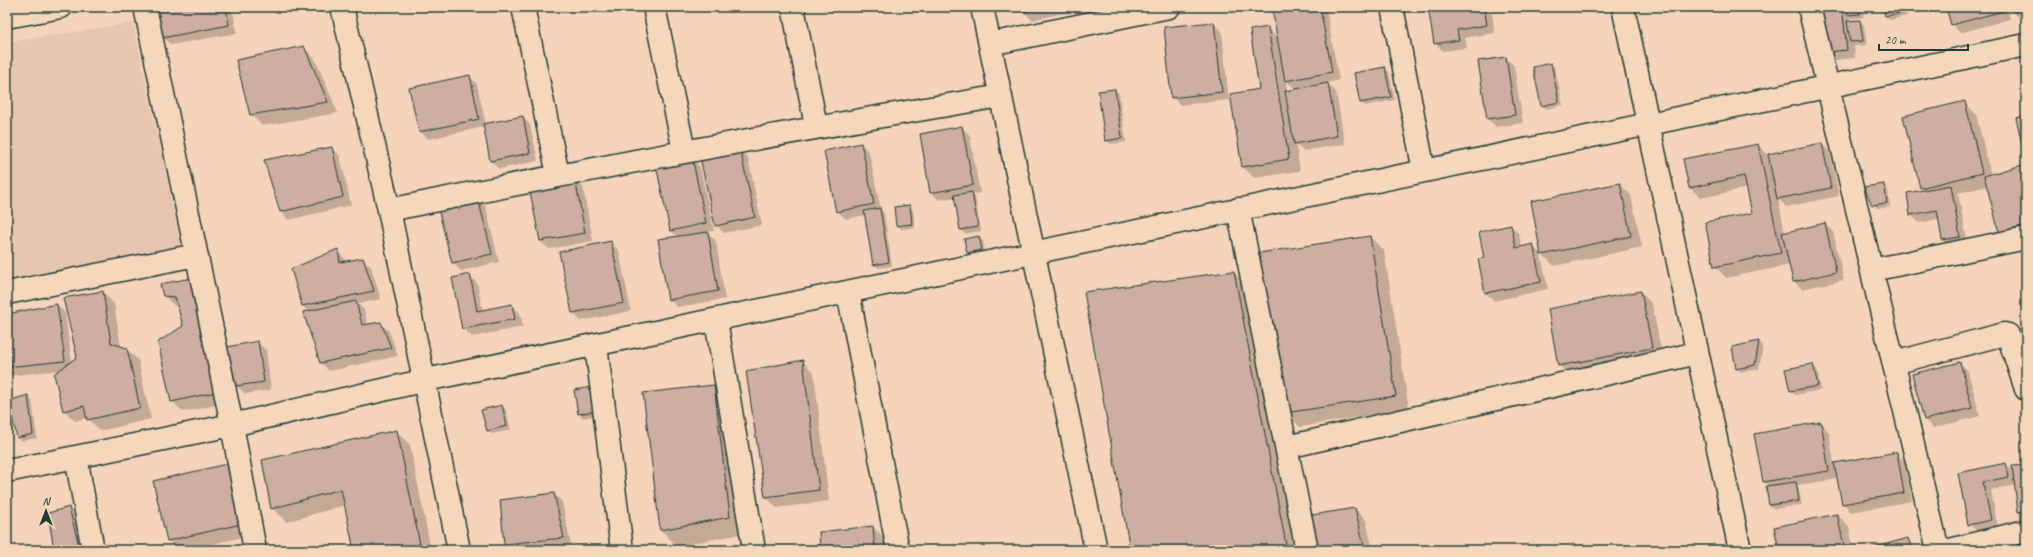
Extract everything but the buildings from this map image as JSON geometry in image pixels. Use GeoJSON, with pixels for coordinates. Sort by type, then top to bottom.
{"type":"FeatureCollection","features":[{"type":"Feature","properties":{"kind":"street"},"geometry":{"type":"LineString","coordinates":[[7,17],[61,7]]}},
{"type":"Feature","properties":{"kind":"street"},"geometry":{"type":"LineString","coordinates":[[145,7],[232,425],[255,550]]}},
{"type":"Feature","properties":{"kind":"street"},"geometry":{"type":"LineString","coordinates":[[342,7],[389,210],[426,380],[459,550]]}},
{"type":"Feature","properties":{"kind":"street"},"geometry":{"type":"LineString","coordinates":[[523,7],[558,175]]}},
{"type":"Feature","properties":{"kind":"street"},"geometry":{"type":"LineString","coordinates":[[654,7],[684,151]]}},
{"type":"Feature","properties":{"kind":"street"},"geometry":{"type":"LineString","coordinates":[[793,7],[816,126]]}},
{"type":"Feature","properties":{"kind":"street"},"geometry":{"type":"LineString","coordinates":[[982,7],[1096,550]]}},
{"type":"Feature","properties":{"kind":"street"},"geometry":{"type":"LineString","coordinates":[[990,44],[1169,7]]}},
{"type":"Feature","properties":{"kind":"street"},"geometry":{"type":"LineString","coordinates":[[1392,7],[1424,171]]}},
{"type":"Feature","properties":{"kind":"street"},"geometry":{"type":"LineString","coordinates":[[1623,7],[1740,550]]}},
{"type":"Feature","properties":{"kind":"street"},"geometry":{"type":"LineString","coordinates":[[1809,7],[1938,550]]}},
{"type":"Feature","properties":{"kind":"street"},"geometry":{"type":"LineString","coordinates":[[7,471],[232,425],[426,380],[2026,45]]}},
{"type":"Feature","properties":{"kind":"street"},"geometry":{"type":"LineString","coordinates":[[389,210],[558,175],[816,126],[1001,96]]}},
{"type":"Feature","properties":{"kind":"street"},"geometry":{"type":"LineString","coordinates":[[1238,209],[1287,447],[1306,550]]}},
{"type":"Feature","properties":{"kind":"street"},"geometry":{"type":"LineString","coordinates":[[1872,270],[2026,238]]}},
{"type":"Feature","properties":{"kind":"street"},"geometry":{"type":"LineString","coordinates":[[7,294],[196,255]]}},
{"type":"Feature","properties":{"kind":"street"},"geometry":{"type":"LineString","coordinates":[[848,292],[898,550]]}},
{"type":"Feature","properties":{"kind":"street"},"geometry":{"type":"LineString","coordinates":[[716,320],[754,550]]}},
{"type":"Feature","properties":{"kind":"street"},"geometry":{"type":"LineString","coordinates":[[1894,363],[2004,334],[2008,335],[2026,389]]}},
{"type":"Feature","properties":{"kind":"street"},"geometry":{"type":"LineString","coordinates":[[596,345],[622,550]]}},
{"type":"Feature","properties":{"kind":"street"},"geometry":{"type":"LineString","coordinates":[[1287,447],[1697,353]]}},
{"type":"Feature","properties":{"kind":"street"},"geometry":{"type":"LineString","coordinates":[[76,457],[93,550]]}},
{"type":"Feature","properties":{"kind":"street"},"geometry":{"type":"LineString","coordinates":[[1950,550],[2026,531]]}},
{"type":"Feature","properties":{"kind":"shaded area"},"geometry":{"type":"Polygon","coordinates":[[[133,23],[183,253],[7,280],[7,42],[133,23]]]}}]}
